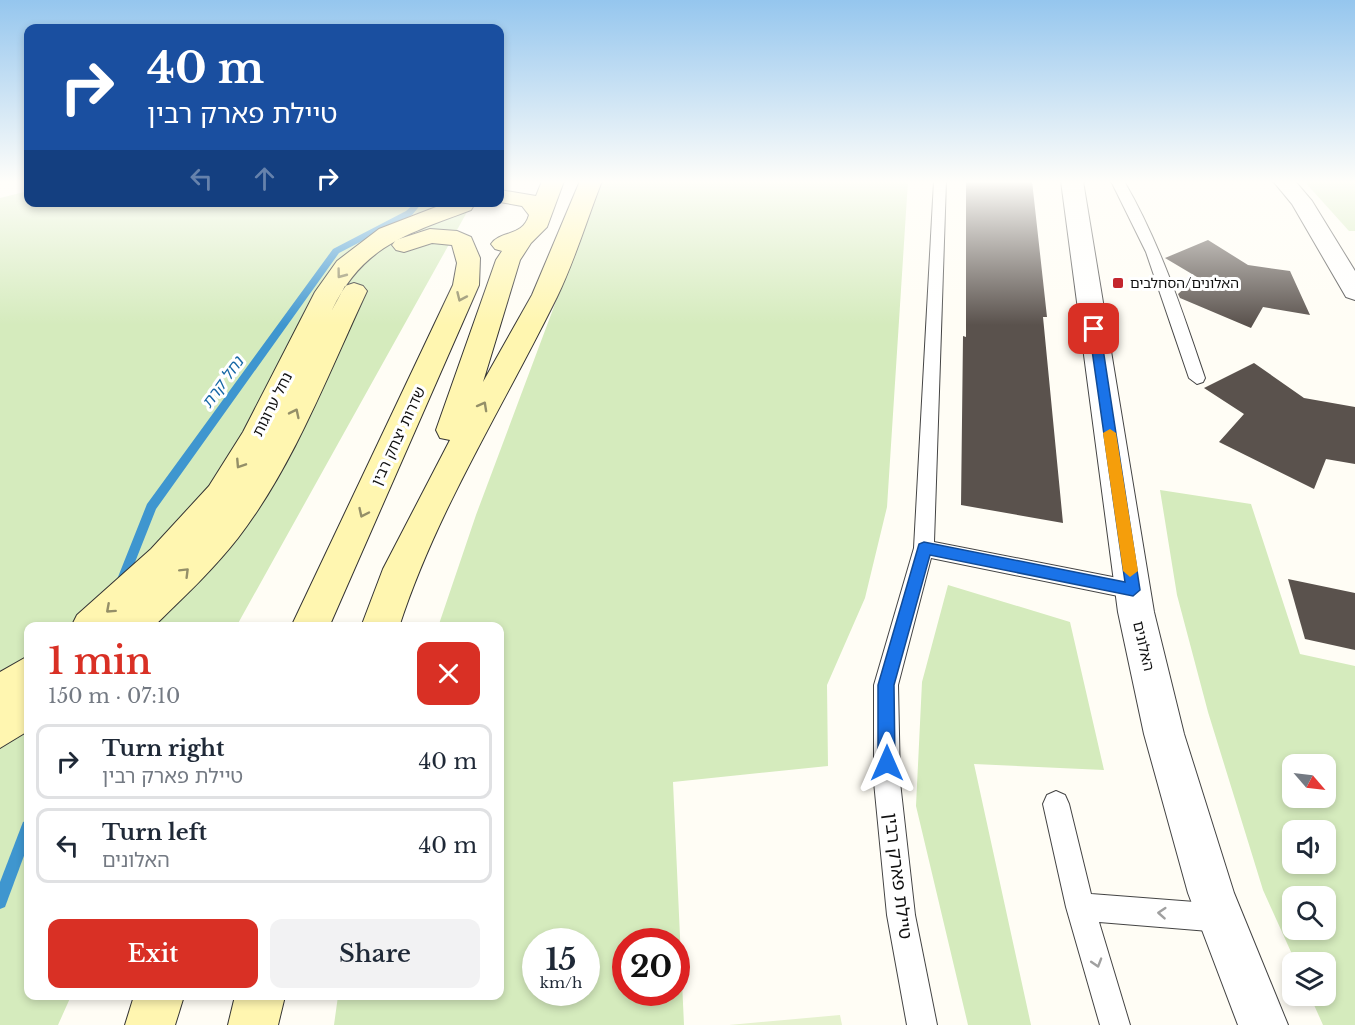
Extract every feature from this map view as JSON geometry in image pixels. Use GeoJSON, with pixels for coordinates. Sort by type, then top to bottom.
{"type":"FeatureCollection","features":[{"type":"Feature","properties":{"kind":"main road","name":"נחל ערוגות"},"geometry":{"type":"LineString","coordinates":[[95,622],[163,559],[220,495],[256,436],[328,292],[346,266],[387,234],[401,229]]}},
{"type":"Feature","properties":{"kind":"main road","name":"שדרות יצחק רבין"},"geometry":{"type":"LineString","coordinates":[[312,622],[466,285],[470,258],[460,240],[449,229]]}},
{"type":"Feature","properties":{"kind":"main road"},"geometry":{"type":"LineString","coordinates":[[383,622],[477,359],[501,280],[513,249],[532,229]]}},
{"type":"Feature","properties":{"kind":"main road"},"geometry":{"type":"LineString","coordinates":[[393,590],[446,475],[545,295],[572,229]]}},
{"type":"Feature","properties":{"kind":"main road","name":"נחל ערוגות"},"geometry":{"type":"LineString","coordinates":[[133,622],[206,551],[238,513],[285,434],[355,290],[365,274],[378,261],[404,245],[430,236],[492,246],[522,238]]}},
{"type":"Feature","properties":{"kind":"main road"},"geometry":{"type":"LineString","coordinates":[[0,695],[24,677]]}},
{"type":"Feature","properties":{"kind":"main road"},"geometry":{"type":"LineString","coordinates":[[0,728],[24,711]]}},
{"type":"Feature","properties":{"kind":"main road"},"geometry":{"type":"LineString","coordinates":[[150,1025],[158,1000]]}},
{"type":"Feature","properties":{"kind":"main road"},"geometry":{"type":"LineString","coordinates":[[253,1025],[259,1000]]}},
{"type":"Feature","properties":{"kind":"street","name":"האלונים"},"geometry":{"type":"LineString","coordinates":[[1079,229],[1133,590],[1164,734],[1221,918],[1263,1025]]}},
{"type":"Feature","properties":{"kind":"street"},"geometry":{"type":"LineString","coordinates":[[1318,229],[1355,292]]}},
{"type":"Feature","properties":{"kind":"lane","name":"טיילת פארק רבין"},"geometry":{"type":"LineString","coordinates":[[922,1025],[899,904],[887,782],[886,685],[924,548],[938,229]]}},
{"type":"Feature","properties":{"kind":"lane"},"geometry":{"type":"LineString","coordinates":[[1144,229],[1197,378]]}},
{"type":"Feature","properties":{"kind":"lane"},"geometry":{"type":"LineString","coordinates":[[924,548],[1133,590]]}},
{"type":"Feature","properties":{"kind":"lane"},"geometry":{"type":"LineString","coordinates":[[1056,804],[1080,907],[1115,1025]]}},
{"type":"Feature","properties":{"kind":"lane"},"geometry":{"type":"LineString","coordinates":[[1080,907],[1221,918]]}},
{"type":"Feature","properties":{"kind":"green space"},"geometry":{"type":"Polygon","coordinates":[[[0,229],[458,229],[239,622],[24,622],[24,1000],[69,1000],[58,1025],[0,1025],[0,229]]]}},
{"type":"Feature","properties":{"kind":"green space"},"geometry":{"type":"Polygon","coordinates":[[[583,229],[905,229],[887,507],[865,598],[827,685],[828,766],[673,782],[680,928],[612,928],[612,1006],[683,1006],[684,1025],[334,1025],[337,1000],[504,1000],[504,622],[440,622],[476,515],[583,229]]]}},
{"type":"Feature","properties":{"kind":"green space"},"geometry":{"type":"Polygon","coordinates":[[[1160,490],[1251,504],[1300,654],[1355,666],[1355,1025],[1323,1025],[1314,1006],[1336,1006],[1336,952],[1291,952],[1286,940],[1336,940],[1336,886],[1282,886],[1282,932],[1263,890],[1208,712],[1177,595],[1160,490]]]}},
{"type":"Feature","properties":{"kind":"green space"},"geometry":{"type":"Polygon","coordinates":[[[948,585],[1070,622],[1104,770],[974,764],[1031,1025],[968,1025],[916,806],[922,682],[948,585]]]}},
{"type":"Feature","properties":{"kind":"green space"},"geometry":{"type":"Polygon","coordinates":[[[840,1015],[842,1025],[729,1025],[840,1015]]]}},
{"type":"Feature","properties":{"kind":"building"},"geometry":{"type":"Polygon","coordinates":[[[966,229],[1037,229],[1047,317],[1043,317],[1063,523],[961,505],[963,336],[966,337],[966,229]]]}},
{"type":"Feature","properties":{"kind":"building"},"geometry":{"type":"Polygon","coordinates":[[[1208,240],[1248,265],[1290,271],[1310,315],[1263,307],[1251,328],[1180,298],[1178,294],[1197,277],[1165,258],[1208,240]]]}},
{"type":"Feature","properties":{"kind":"building"},"geometry":{"type":"Polygon","coordinates":[[[1254,363],[1304,398],[1355,407],[1355,464],[1326,459],[1314,489],[1219,442],[1244,414],[1204,388],[1254,363]]]}},
{"type":"Feature","properties":{"kind":"building"},"geometry":{"type":"Polygon","coordinates":[[[1288,579],[1355,593],[1355,650],[1305,639],[1288,579]]]}},
{"type":"Feature","properties":{"kind":"waterway","name":"נחל קרת"},"geometry":{"type":"LineString","coordinates":[[122,582],[151,507],[336,251],[379,229]]}},
{"type":"Feature","properties":{"kind":"waterway","name":"נחל קרת"},"geometry":{"type":"LineString","coordinates":[[0,902],[24,838]]}},
{"type":"Feature","properties":{"kind":"slow traffic"},"geometry":{"type":"LineString","coordinates":[[1110,433],[1130,571]]}},
{"type":"Feature","properties":{"kind":"place","name":"האלונים/הסחלבים"},"geometry":{"type":"Point","coordinates":[1118,283]}},
{"type":"Feature","properties":{"kind":"route"},"geometry":{"type":"LineString","coordinates":[[887,763],[886,685],[924,548],[1133,590],[1094,329]]}}]}
